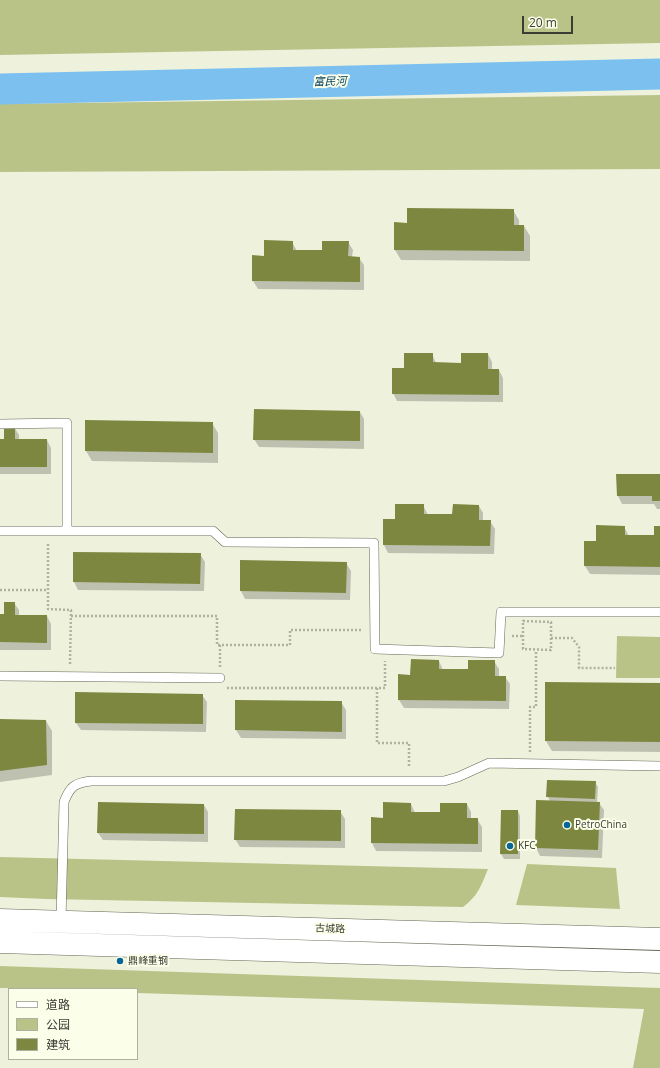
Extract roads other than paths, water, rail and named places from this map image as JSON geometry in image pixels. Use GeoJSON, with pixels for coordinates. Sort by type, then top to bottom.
{"type":"FeatureCollection","features":[{"type":"Feature","properties":{"kind":"main road","name":"古城路"},"geometry":{"type":"LineString","coordinates":[[0,920],[660,939]]}},
{"type":"Feature","properties":{"kind":"main road"},"geometry":{"type":"LineString","coordinates":[[0,942],[660,962]]}},
{"type":"Feature","properties":{"kind":"lane"},"geometry":{"type":"LineString","coordinates":[[0,424],[67,423],[67,531]]}},
{"type":"Feature","properties":{"kind":"lane"},"geometry":{"type":"LineString","coordinates":[[0,531],[213,531],[225,542],[374,543],[376,649],[384,650],[499,653],[500,612],[660,612]]}},
{"type":"Feature","properties":{"kind":"lane"},"geometry":{"type":"LineString","coordinates":[[0,676],[220,678]]}},
{"type":"Feature","properties":{"kind":"lane"},"geometry":{"type":"LineString","coordinates":[[61,921],[64,802],[69,791],[78,783],[91,781],[444,781],[458,777],[489,763],[660,766]]}},
{"type":"Feature","properties":{"kind":"waterway","name":"富民河"},"geometry":{"type":"LineString","coordinates":[[0,89],[660,74]]}},
{"type":"Feature","properties":{"kind":"place","name":"PetroChina"},"geometry":{"type":"Point","coordinates":[567,825]}},
{"type":"Feature","properties":{"kind":"place","name":"KFC"},"geometry":{"type":"Point","coordinates":[510,846]}},
{"type":"Feature","properties":{"kind":"place","name":"鼎峰重钢"},"geometry":{"type":"Point","coordinates":[120,961]}}]}
